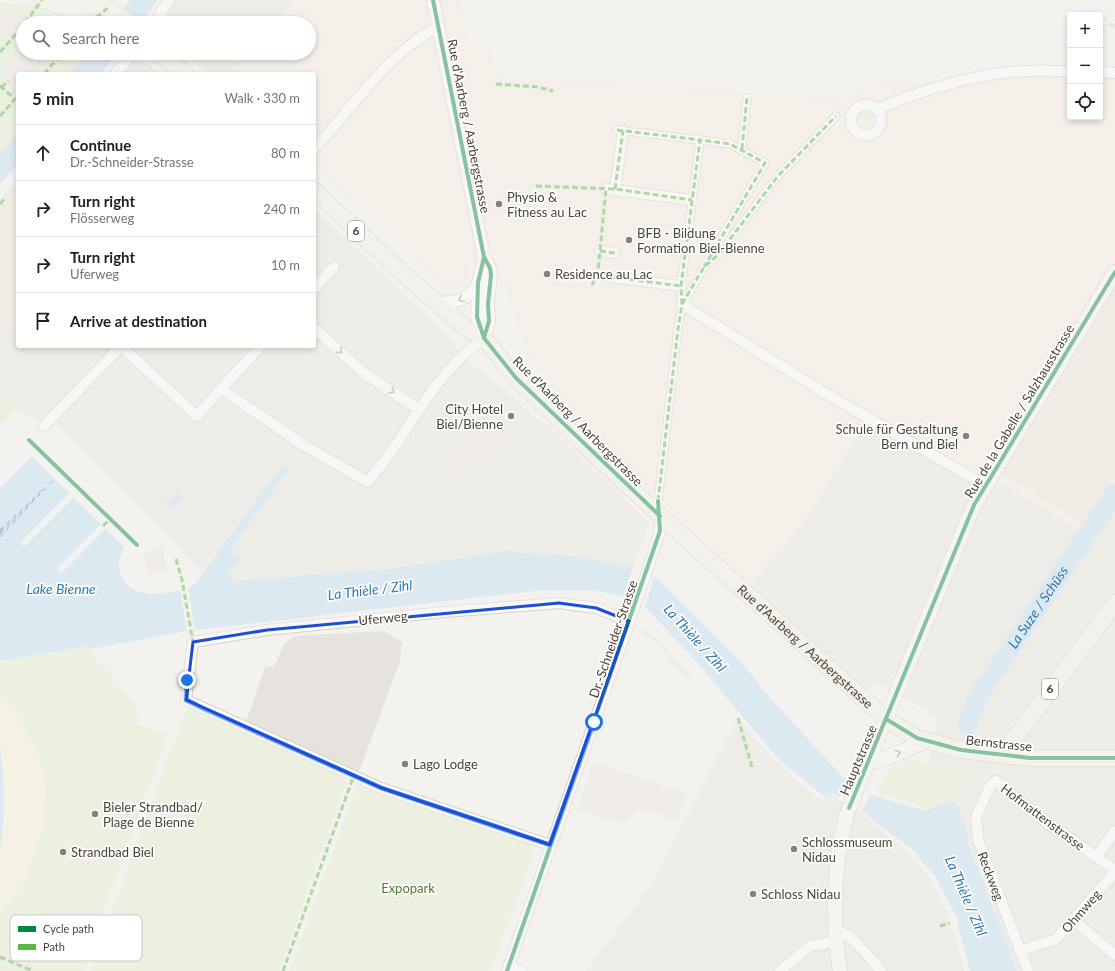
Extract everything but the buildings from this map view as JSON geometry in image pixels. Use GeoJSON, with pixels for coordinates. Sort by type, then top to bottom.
{"type":"FeatureCollection","features":[{"type":"Feature","properties":{"kind":"main road"},"geometry":{"type":"LineString","coordinates":[[42,0],[67,8],[111,6],[122,16]]}},
{"type":"Feature","properties":{"kind":"main road"},"geometry":{"type":"LineString","coordinates":[[67,8],[73,16]]}},
{"type":"Feature","properties":{"kind":"main road"},"geometry":{"type":"LineString","coordinates":[[168,60],[183,72]]}},
{"type":"Feature","properties":{"kind":"main road","name":"6"},"geometry":{"type":"LineString","coordinates":[[316,192],[360,234],[438,303],[468,329],[484,338]]}},
{"type":"Feature","properties":{"kind":"main road","name":"Rue de la Gabelle / Salzhausstrasse"},"geometry":{"type":"LineString","coordinates":[[886,719],[971,511],[984,485],[1115,272]]}},
{"type":"Feature","properties":{"kind":"main road","name":"Rue d'Aarberg / Aarbergstrasse"},"geometry":{"type":"LineString","coordinates":[[484,338],[516,378],[572,433],[659,508],[746,593],[886,719]]}},
{"type":"Feature","properties":{"kind":"main road","name":"6"},"geometry":{"type":"LineString","coordinates":[[1003,754],[1115,603]]}},
{"type":"Feature","properties":{"kind":"main road","name":"Bernstrasse"},"geometry":{"type":"LineString","coordinates":[[886,719],[917,738],[961,750],[1030,758],[1115,758]]}},
{"type":"Feature","properties":{"kind":"main road","name":"Hauptstrasse"},"geometry":{"type":"LineString","coordinates":[[840,971],[836,936],[840,842],[849,808],[886,719]]}},
{"type":"Feature","properties":{"kind":"main road"},"geometry":{"type":"LineString","coordinates":[[868,762],[884,759],[927,741]]}},
{"type":"Feature","properties":{"kind":"street"},"geometry":{"type":"LineString","coordinates":[[159,16],[169,0]]}},
{"type":"Feature","properties":{"kind":"street","name":"Rue d'Aarberg / Aarbergstrasse"},"geometry":{"type":"LineString","coordinates":[[433,0],[484,257],[490,268],[491,276],[488,304],[489,321],[484,338]]}},
{"type":"Feature","properties":{"kind":"street"},"geometry":{"type":"LineString","coordinates":[[316,147],[342,119],[362,93],[402,53],[422,35],[438,28]]}},
{"type":"Feature","properties":{"kind":"street"},"geometry":{"type":"LineString","coordinates":[[116,72],[127,60]]}},
{"type":"Feature","properties":{"kind":"street"},"geometry":{"type":"LineString","coordinates":[[877,109],[921,93],[981,76],[1024,71],[1067,71]]}},
{"type":"Feature","properties":{"kind":"street"},"geometry":{"type":"LineString","coordinates":[[1103,72],[1115,73]]}},
{"type":"Feature","properties":{"kind":"street"},"geometry":{"type":"LineString","coordinates":[[742,149],[748,97]]}},
{"type":"Feature","properties":{"kind":"street"},"geometry":{"type":"LineString","coordinates":[[704,267],[718,255],[778,176],[836,116]]}},
{"type":"Feature","properties":{"kind":"street"},"geometry":{"type":"LineString","coordinates":[[682,304],[765,164],[742,149],[730,144],[620,131],[610,189],[692,200]]}},
{"type":"Feature","properties":{"kind":"street"},"geometry":{"type":"LineString","coordinates":[[659,508],[682,304],[681,286],[700,140]]}},
{"type":"Feature","properties":{"kind":"street"},"geometry":{"type":"LineString","coordinates":[[600,251],[615,253]]}},
{"type":"Feature","properties":{"kind":"street","name":"Rue d'Aarberg / Aarbergstrasse"},"geometry":{"type":"LineString","coordinates":[[484,257],[478,283],[477,317],[484,338]]}},
{"type":"Feature","properties":{"kind":"street"},"geometry":{"type":"LineString","coordinates":[[316,287],[334,267]]}},
{"type":"Feature","properties":{"kind":"street"},"geometry":{"type":"LineString","coordinates":[[611,277],[681,286]]}},
{"type":"Feature","properties":{"kind":"street","name":"Rue d'Aarberg / Aarbergstrasse"},"geometry":{"type":"LineString","coordinates":[[438,303],[453,302],[464,299],[471,294],[478,283]]}},
{"type":"Feature","properties":{"kind":"street"},"geometry":{"type":"LineString","coordinates":[[682,304],[825,393],[984,485]]}},
{"type":"Feature","properties":{"kind":"street"},"geometry":{"type":"LineString","coordinates":[[316,330],[365,374],[418,409]]}},
{"type":"Feature","properties":{"kind":"street"},"geometry":{"type":"LineString","coordinates":[[221,389],[305,446],[368,482],[398,442],[418,409],[448,369],[469,349],[484,338]]}},
{"type":"Feature","properties":{"kind":"street"},"geometry":{"type":"LineString","coordinates":[[44,426],[119,348]]}},
{"type":"Feature","properties":{"kind":"street"},"geometry":{"type":"LineString","coordinates":[[123,348],[197,416],[259,348]]}},
{"type":"Feature","properties":{"kind":"street","name":"Dr.-Schneider-Strasse"},"geometry":{"type":"LineString","coordinates":[[508,968],[649,566],[660,531],[659,508]]}},
{"type":"Feature","properties":{"kind":"street","name":"Uferweg"},"geometry":{"type":"LineString","coordinates":[[550,845],[381,788],[186,700],[193,642],[267,630],[445,612],[559,603],[596,608],[630,618]]}},
{"type":"Feature","properties":{"kind":"street","name":"Hofmattenstrasse"},"geometry":{"type":"LineString","coordinates":[[996,781],[1027,808],[1115,871]]}},
{"type":"Feature","properties":{"kind":"street","name":"Reckweg"},"geometry":{"type":"LineString","coordinates":[[996,781],[989,788],[976,817],[978,840],[1028,971]]}},
{"type":"Feature","properties":{"kind":"street"},"geometry":{"type":"LineString","coordinates":[[1096,857],[1115,830]]}},
{"type":"Feature","properties":{"kind":"street","name":"Ohmweg"},"geometry":{"type":"LineString","coordinates":[[1020,951],[1056,940],[1115,871]]}},
{"type":"Feature","properties":{"kind":"street"},"geometry":{"type":"LineString","coordinates":[[1073,920],[1115,955]]}},
{"type":"Feature","properties":{"kind":"street"},"geometry":{"type":"LineString","coordinates":[[780,971],[810,946],[836,936],[841,931],[856,942],[881,971]]}},
{"type":"Feature","properties":{"kind":"street"},"geometry":{"type":"LineString","coordinates":[[508,968],[521,971]]}},
{"type":"Feature","properties":{"kind":"highlighted area"},"geometry":{"type":"Polygon","coordinates":[[[559,603],[596,608],[629,621],[550,845],[381,788],[186,700],[193,642],[267,630],[559,603]]]}},
{"type":"Feature","properties":{"kind":"shaded area"},"geometry":{"type":"Polygon","coordinates":[[[174,0],[296,0],[281,16],[168,16],[170,5],[174,0]]]}},
{"type":"Feature","properties":{"kind":"shaded area"},"geometry":{"type":"Polygon","coordinates":[[[296,0],[460,0],[467,40],[486,40],[499,77],[837,99],[892,81],[936,83],[985,70],[1022,65],[1067,66],[1067,120],[1103,120],[1103,67],[1115,68],[1115,484],[1083,531],[1002,484],[985,485],[869,419],[808,517],[752,586],[594,436],[570,409],[531,359],[511,306],[502,264],[470,268],[465,285],[446,287],[316,166],[316,72],[230,72],[241,60],[316,60],[316,16],[281,16],[296,0]]]}},
{"type":"Feature","properties":{"kind":"shaded area"},"geometry":{"type":"Polygon","coordinates":[[[0,10],[18,12],[21,16],[16,16],[16,29],[13,27],[4,37],[0,37],[0,10]]]}},
{"type":"Feature","properties":{"kind":"shaded area"},"geometry":{"type":"Polygon","coordinates":[[[16,55],[16,60],[46,60],[35,72],[16,72],[16,90],[0,76],[0,73],[16,55]]]}},
{"type":"Feature","properties":{"kind":"shaded area"},"geometry":{"type":"Polygon","coordinates":[[[120,60],[139,60],[158,72],[110,72],[120,60]]]}},
{"type":"Feature","properties":{"kind":"shaded area"},"geometry":{"type":"Polygon","coordinates":[[[193,60],[241,60],[230,72],[206,72],[193,60]]]}},
{"type":"Feature","properties":{"kind":"shaded area"},"geometry":{"type":"Polygon","coordinates":[[[16,180],[16,321],[0,340],[0,199],[16,180]]]}},
{"type":"Feature","properties":{"kind":"shaded area"},"geometry":{"type":"Polygon","coordinates":[[[316,210],[445,335],[471,364],[493,380],[536,419],[545,423],[649,522],[639,552],[632,567],[582,557],[505,551],[395,568],[234,581],[229,578],[231,549],[289,469],[282,465],[201,573],[154,519],[45,414],[36,422],[0,393],[0,340],[16,321],[16,348],[316,348],[316,210]]]}},
{"type":"Feature","properties":{"kind":"shaded area"},"geometry":{"type":"Polygon","coordinates":[[[1115,287],[1115,477],[1083,524],[999,472],[1115,287]]]}},
{"type":"Feature","properties":{"kind":"shaded area"},"geometry":{"type":"Polygon","coordinates":[[[472,419],[495,438],[501,432],[512,442],[503,452],[509,458],[493,474],[485,467],[479,474],[473,469],[463,482],[441,468],[472,419]]]}},
{"type":"Feature","properties":{"kind":"shaded area"},"geometry":{"type":"Polygon","coordinates":[[[869,419],[984,485],[1002,484],[1083,531],[1115,484],[1115,971],[1017,971],[968,843],[966,826],[949,801],[925,811],[930,755],[938,717],[877,681],[862,698],[746,593],[808,517],[869,419]]]}},
{"type":"Feature","properties":{"kind":"shaded area"},"geometry":{"type":"Polygon","coordinates":[[[162,546],[167,570],[148,576],[143,553],[162,546]]]}},
{"type":"Feature","properties":{"kind":"shaded area"},"geometry":{"type":"Polygon","coordinates":[[[643,629],[656,638],[690,676],[687,678],[654,641],[641,632],[643,629]]]}},
{"type":"Feature","properties":{"kind":"shaded area"},"geometry":{"type":"Polygon","coordinates":[[[384,631],[402,642],[400,661],[359,772],[246,722],[265,667],[274,667],[284,644],[295,636],[384,631]]]}},
{"type":"Feature","properties":{"kind":"shaded area"},"geometry":{"type":"Polygon","coordinates":[[[738,718],[776,761],[808,790],[822,799],[833,794],[862,812],[874,825],[906,850],[928,876],[936,890],[953,930],[964,971],[586,971],[651,886],[738,718]]]}},
{"type":"Feature","properties":{"kind":"shaded area"},"geometry":{"type":"Polygon","coordinates":[[[594,761],[688,795],[676,820],[639,808],[635,811],[629,821],[624,823],[577,810],[594,761]]]}},
{"type":"Feature","properties":{"kind":"green space"},"geometry":{"type":"Polygon","coordinates":[[[0,3],[35,6],[53,16],[16,16],[16,60],[81,60],[71,72],[16,72],[16,135],[0,154],[0,3]]]}},
{"type":"Feature","properties":{"kind":"green space"},"geometry":{"type":"Polygon","coordinates":[[[869,110],[872,111],[873,117],[865,122],[860,121],[858,115],[869,110]]]}},
{"type":"Feature","properties":{"kind":"green space"},"geometry":{"type":"Polygon","coordinates":[[[0,394],[17,408],[0,426],[0,394]]]}},
{"type":"Feature","properties":{"kind":"green space","name":"Strandbad Biel"},"geometry":{"type":"Polygon","coordinates":[[[90,646],[92,656],[108,671],[135,704],[138,725],[168,734],[103,915],[10,915],[10,961],[88,961],[85,971],[0,971],[0,661],[90,646]]]}},
{"type":"Feature","properties":{"kind":"green space"},"geometry":{"type":"Polygon","coordinates":[[[187,707],[343,776],[346,784],[279,971],[91,971],[94,961],[142,961],[142,915],[111,915],[135,845],[187,707]]]}},
{"type":"Feature","properties":{"kind":"green space"},"geometry":{"type":"Polygon","coordinates":[[[912,760],[983,774],[981,781],[960,778],[956,797],[952,797],[927,807],[877,793],[879,786],[888,770],[898,764],[912,760]]]}},
{"type":"Feature","properties":{"kind":"green space","name":"Expopark"},"geometry":{"type":"Polygon","coordinates":[[[361,784],[536,846],[491,971],[289,971],[357,786],[361,784]]]}},
{"type":"Feature","properties":{"kind":"sand"},"geometry":{"type":"Polygon","coordinates":[[[0,699],[17,714],[38,750],[45,789],[43,828],[23,885],[0,914],[0,848],[3,824],[4,790],[0,747],[0,699]]]}},
{"type":"Feature","properties":{"kind":"water"},"geometry":{"type":"Polygon","coordinates":[[[130,0],[158,0],[146,16],[117,16],[130,0]]]}},
{"type":"Feature","properties":{"kind":"water"},"geometry":{"type":"Polygon","coordinates":[[[81,60],[112,60],[102,72],[71,72],[81,60]]]}},
{"type":"Feature","properties":{"kind":"water"},"geometry":{"type":"Polygon","coordinates":[[[16,135],[16,166],[0,184],[0,154],[16,135]]]}},
{"type":"Feature","properties":{"kind":"water"},"geometry":{"type":"Polygon","coordinates":[[[32,456],[124,547],[119,562],[122,577],[127,585],[134,590],[143,593],[163,593],[192,587],[282,465],[289,469],[231,549],[242,558],[229,574],[229,578],[234,581],[395,568],[505,551],[582,557],[632,567],[658,579],[743,664],[770,698],[845,779],[869,794],[925,811],[949,801],[956,804],[966,826],[968,843],[1017,971],[970,971],[956,916],[935,877],[912,849],[875,822],[866,813],[833,793],[825,797],[779,760],[695,660],[647,609],[621,596],[592,590],[543,590],[186,631],[91,649],[90,646],[0,661],[0,489],[32,456]]]}},
{"type":"Feature","properties":{"kind":"water"},"geometry":{"type":"Polygon","coordinates":[[[179,493],[183,499],[169,508],[165,503],[179,493]]]}},
{"type":"Feature","properties":{"kind":"water"},"geometry":{"type":"Polygon","coordinates":[[[0,747],[4,798],[0,848],[0,747]]]}},
{"type":"Feature","properties":{"kind":"pier"},"geometry":{"type":"Polygon","coordinates":[[[69,493],[74,497],[24,547],[20,543],[69,493]]]}},
{"type":"Feature","properties":{"kind":"pier"},"geometry":{"type":"Polygon","coordinates":[[[101,524],[105,529],[61,573],[57,569],[101,524]]]}},
{"type":"Feature","properties":{"kind":"pier"},"geometry":{"type":"Polygon","coordinates":[[[634,565],[655,575],[644,610],[622,599],[634,565]]]}},
{"type":"Feature","properties":{"kind":"pier"},"geometry":{"type":"Polygon","coordinates":[[[188,586],[195,631],[187,633],[180,588],[188,586]]]}},
{"type":"Feature","properties":{"kind":"pier"},"geometry":{"type":"Polygon","coordinates":[[[848,778],[871,792],[862,812],[839,799],[848,778]]]}},
{"type":"Feature","properties":{"kind":"waterway","name":"La Suze / Schüss"},"geometry":{"type":"LineString","coordinates":[[967,726],[977,698],[1115,493]]}},
{"type":"Feature","properties":{"kind":"ferry route"},"geometry":{"type":"LineString","coordinates":[[0,537],[55,478]]}},
{"type":"Feature","properties":{"kind":"ferry route"},"geometry":{"type":"LineString","coordinates":[[39,493],[46,487]]}},
{"type":"Feature","properties":{"kind":"ferry route"},"geometry":{"type":"LineString","coordinates":[[0,534],[40,493]]}},
{"type":"Feature","properties":{"kind":"ferry route"},"geometry":{"type":"LineString","coordinates":[[0,531],[35,497]]}},
{"type":"Feature","properties":{"kind":"ferry route"},"geometry":{"type":"LineString","coordinates":[[0,530],[16,515]]}},
{"type":"Feature","properties":{"kind":"ferry route"},"geometry":{"type":"LineString","coordinates":[[0,533],[5,528]]}},
{"type":"Feature","properties":{"kind":"railway"},"geometry":{"type":"LineString","coordinates":[[1103,22],[1115,26]]}},
{"type":"Feature","properties":{"kind":"marked path"},"geometry":{"type":"LineString","coordinates":[[30,16],[42,0]]}},
{"type":"Feature","properties":{"kind":"marked path"},"geometry":{"type":"LineString","coordinates":[[98,16],[108,8]]}},
{"type":"Feature","properties":{"kind":"marked path"},"geometry":{"type":"LineString","coordinates":[[0,52],[16,34]]}},
{"type":"Feature","properties":{"kind":"marked path"},"geometry":{"type":"LineString","coordinates":[[46,72],[56,60]]}},
{"type":"Feature","properties":{"kind":"marked path"},"geometry":{"type":"LineString","coordinates":[[1,87],[9,81]]}},
{"type":"Feature","properties":{"kind":"marked path"},"geometry":{"type":"LineString","coordinates":[[496,84],[538,87],[553,91]]}},
{"type":"Feature","properties":{"kind":"marked path"},"geometry":{"type":"LineString","coordinates":[[0,86],[15,99]]}},
{"type":"Feature","properties":{"kind":"marked path"},"geometry":{"type":"LineString","coordinates":[[742,149],[747,97]]}},
{"type":"Feature","properties":{"kind":"marked path"},"geometry":{"type":"LineString","coordinates":[[0,116],[15,99],[16,100]]}},
{"type":"Feature","properties":{"kind":"marked path"},"geometry":{"type":"LineString","coordinates":[[682,304],[704,267],[718,255],[778,176],[836,116]]}},
{"type":"Feature","properties":{"kind":"marked path"},"geometry":{"type":"LineString","coordinates":[[617,130],[700,140]]}},
{"type":"Feature","properties":{"kind":"marked path"},"geometry":{"type":"LineString","coordinates":[[615,189],[623,131]]}},
{"type":"Feature","properties":{"kind":"marked path"},"geometry":{"type":"LineString","coordinates":[[658,501],[682,304],[681,286],[700,140],[730,144],[765,163],[704,267]]}},
{"type":"Feature","properties":{"kind":"marked path"},"geometry":{"type":"LineString","coordinates":[[536,186],[615,189],[692,200]]}},
{"type":"Feature","properties":{"kind":"marked path"},"geometry":{"type":"LineString","coordinates":[[592,285],[598,271],[606,189]]}},
{"type":"Feature","properties":{"kind":"marked path"},"geometry":{"type":"LineString","coordinates":[[0,204],[5,198]]}},
{"type":"Feature","properties":{"kind":"marked path"},"geometry":{"type":"LineString","coordinates":[[600,251],[615,253]]}},
{"type":"Feature","properties":{"kind":"marked path"},"geometry":{"type":"LineString","coordinates":[[611,277],[681,286]]}},
{"type":"Feature","properties":{"kind":"marked path"},"geometry":{"type":"LineString","coordinates":[[103,526],[110,519]]}},
{"type":"Feature","properties":{"kind":"marked path"},"geometry":{"type":"LineString","coordinates":[[176,559],[182,580],[193,642]]}},
{"type":"Feature","properties":{"kind":"marked path"},"geometry":{"type":"LineString","coordinates":[[738,718],[752,767]]}},
{"type":"Feature","properties":{"kind":"marked path"},"geometry":{"type":"LineString","coordinates":[[283,971],[354,775]]}},
{"type":"Feature","properties":{"kind":"marked path"},"geometry":{"type":"LineString","coordinates":[[940,926],[950,923]]}},
{"type":"Feature","properties":{"kind":"marked path"},"geometry":{"type":"LineString","coordinates":[[0,957],[33,971]]}},
{"type":"Feature","properties":{"kind":"cycle path"},"geometry":{"type":"LineString","coordinates":[[433,0],[484,257],[490,268],[491,275],[488,304],[489,321],[484,338]]}},
{"type":"Feature","properties":{"kind":"cycle path"},"geometry":{"type":"LineString","coordinates":[[484,257],[478,283],[477,317],[484,338],[516,378],[660,516]]}},
{"type":"Feature","properties":{"kind":"cycle path"},"geometry":{"type":"LineString","coordinates":[[849,808],[974,505],[1115,272]]}},
{"type":"Feature","properties":{"kind":"cycle path"},"geometry":{"type":"LineString","coordinates":[[29,440],[137,545]]}},
{"type":"Feature","properties":{"kind":"cycle path"},"geometry":{"type":"LineString","coordinates":[[507,971],[660,531],[658,501]]}},
{"type":"Feature","properties":{"kind":"cycle path"},"geometry":{"type":"LineString","coordinates":[[886,719],[917,738],[961,750],[1030,758],[1115,758]]}},
{"type":"Feature","properties":{"kind":"place","name":"Physio & Fitness au Lac"},"geometry":{"type":"Point","coordinates":[499,204]}},
{"type":"Feature","properties":{"kind":"place","name":"BFB - Bildung Formation Biel-Bienne"},"geometry":{"type":"Point","coordinates":[629,240]}},
{"type":"Feature","properties":{"kind":"place","name":"Residence au Lac"},"geometry":{"type":"Point","coordinates":[547,274]}},
{"type":"Feature","properties":{"kind":"place","name":"City Hotel Biel/Bienne"},"geometry":{"type":"Point","coordinates":[511,416]}},
{"type":"Feature","properties":{"kind":"place","name":"Schule für Gestaltung Bern und Biel"},"geometry":{"type":"Point","coordinates":[966,436]}},
{"type":"Feature","properties":{"kind":"place","name":"Lago Lodge"},"geometry":{"type":"Point","coordinates":[405,764]}},
{"type":"Feature","properties":{"kind":"place","name":"Bieler Strandbad/ Plage de Bienne"},"geometry":{"type":"Point","coordinates":[95,814]}},
{"type":"Feature","properties":{"kind":"place","name":"Schlossmuseum Nidau"},"geometry":{"type":"Point","coordinates":[794,849]}},
{"type":"Feature","properties":{"kind":"place","name":"Strandbad Biel"},"geometry":{"type":"Point","coordinates":[63,852]}},
{"type":"Feature","properties":{"kind":"place","name":"Schloss Nidau"},"geometry":{"type":"Point","coordinates":[753,894]}},
{"type":"Feature","properties":{"kind":"route"},"geometry":{"type":"LineString","coordinates":[[187,680],[186,700],[200,707],[346,771],[381,788],[550,845],[594,722]]}},
{"type":"Feature","properties":{"kind":"water label","name":"Lake Bienne"},"geometry":{"type":"Point","coordinates":[61,589]}},
{"type":"Feature","properties":{"kind":"water label","name":"La Thièle / Zihl"},"geometry":{"type":"Point","coordinates":[370,590]}},
{"type":"Feature","properties":{"kind":"water label","name":"La Thièle / Zihl"},"geometry":{"type":"Point","coordinates":[695,638]}},
{"type":"Feature","properties":{"kind":"water label","name":"La Thièle / Zihl"},"geometry":{"type":"Point","coordinates":[966,896]}}]}
